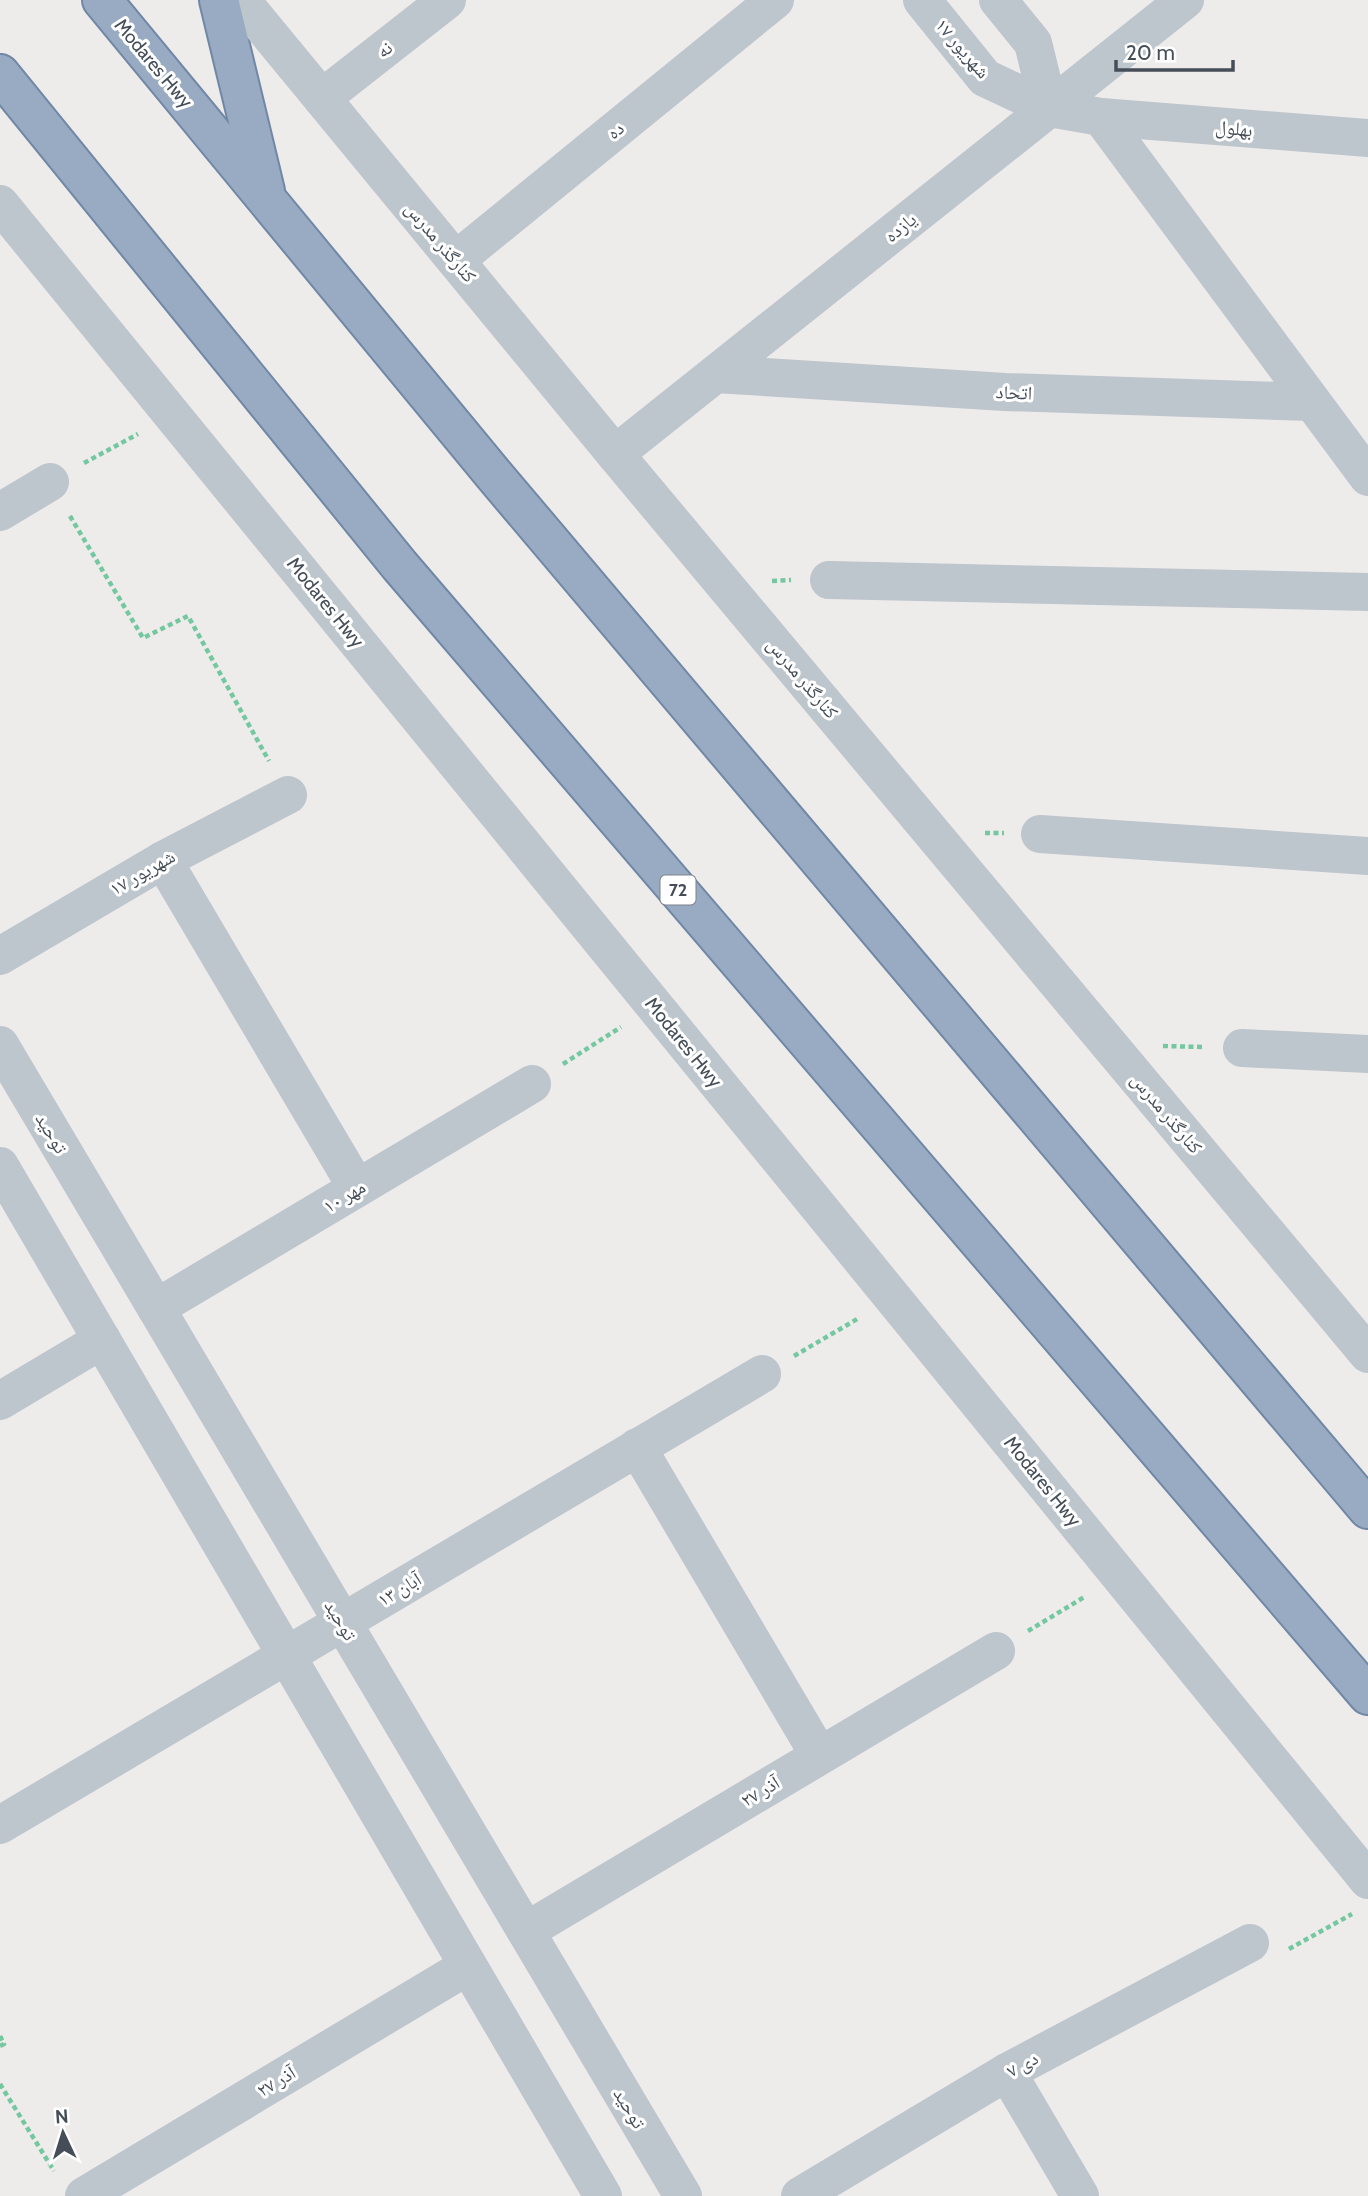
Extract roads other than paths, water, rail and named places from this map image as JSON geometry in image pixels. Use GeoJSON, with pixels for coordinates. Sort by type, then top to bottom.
{"type":"FeatureCollection","features":[{"type":"Feature","properties":{"kind":"highway","name":"Modares Hwy"},"geometry":{"type":"LineString","coordinates":[[102,0],[535,524],[1368,1509]]}},
{"type":"Feature","properties":{"kind":"highway"},"geometry":{"type":"LineString","coordinates":[[219,0],[267,200]]}},
{"type":"Feature","properties":{"kind":"highway","name":"72"},"geometry":{"type":"LineString","coordinates":[[0,74],[400,566],[1368,1695]]}},
{"type":"Feature","properties":{"kind":"street","name":"کنارگذر مدرس"},"geometry":{"type":"LineString","coordinates":[[242,0],[615,454],[1368,1354]]}},
{"type":"Feature","properties":{"kind":"street","name":"نه"},"geometry":{"type":"LineString","coordinates":[[322,98],[447,0]]}},
{"type":"Feature","properties":{"kind":"street","name":"ده"},"geometry":{"type":"LineString","coordinates":[[456,260],[775,0]]}},
{"type":"Feature","properties":{"kind":"street","name":"۱۷ شهریور"},"geometry":{"type":"LineString","coordinates":[[922,0],[985,78],[1049,108],[1101,117]]}},
{"type":"Feature","properties":{"kind":"street"},"geometry":{"type":"LineString","coordinates":[[998,0],[1032,43],[1049,108]]}},
{"type":"Feature","properties":{"kind":"street","name":"یازده"},"geometry":{"type":"LineString","coordinates":[[615,454],[1185,0]]}},
{"type":"Feature","properties":{"kind":"street"},"geometry":{"type":"LineString","coordinates":[[1101,117],[1368,477]]}},
{"type":"Feature","properties":{"kind":"street","name":"بهلول"},"geometry":{"type":"LineString","coordinates":[[1101,117],[1368,138]]}},
{"type":"Feature","properties":{"kind":"street","name":"Modares Hwy"},"geometry":{"type":"LineString","coordinates":[[0,204],[1120,1575],[1362,1896]]}},
{"type":"Feature","properties":{"kind":"street","name":"اتحاد"},"geometry":{"type":"LineString","coordinates":[[716,374],[1005,392],[1312,402]]}},
{"type":"Feature","properties":{"kind":"street"},"geometry":{"type":"LineString","coordinates":[[0,512],[50,482]]}},
{"type":"Feature","properties":{"kind":"street"},"geometry":{"type":"LineString","coordinates":[[829,580],[1368,592]]}},
{"type":"Feature","properties":{"kind":"street","name":"۱۷ شهریور"},"geometry":{"type":"LineString","coordinates":[[0,956],[163,860],[288,795]]}},
{"type":"Feature","properties":{"kind":"street"},"geometry":{"type":"LineString","coordinates":[[1040,834],[1368,856]]}},
{"type":"Feature","properties":{"kind":"street"},"geometry":{"type":"LineString","coordinates":[[163,860],[357,1188]]}},
{"type":"Feature","properties":{"kind":"street","name":"توحید"},"geometry":{"type":"LineString","coordinates":[[0,1045],[682,2196]]}},
{"type":"Feature","properties":{"kind":"street"},"geometry":{"type":"LineString","coordinates":[[1242,1048],[1368,1054]]}},
{"type":"Feature","properties":{"kind":"street","name":"۱۰ مهر"},"geometry":{"type":"LineString","coordinates":[[156,1308],[532,1084]]}},
{"type":"Feature","properties":{"kind":"street"},"geometry":{"type":"LineString","coordinates":[[0,1166],[603,2196]]}},
{"type":"Feature","properties":{"kind":"street"},"geometry":{"type":"LineString","coordinates":[[0,1401],[102,1340]]}},
{"type":"Feature","properties":{"kind":"street","name":"۱۳ آبان"},"geometry":{"type":"LineString","coordinates":[[0,1825],[762,1374]]}},
{"type":"Feature","properties":{"kind":"street"},"geometry":{"type":"LineString","coordinates":[[637,1447],[820,1755]]}},
{"type":"Feature","properties":{"kind":"street","name":"۲۷ آذر"},"geometry":{"type":"LineString","coordinates":[[526,1931],[996,1651]]}},
{"type":"Feature","properties":{"kind":"street","name":"۷ دی"},"geometry":{"type":"LineString","coordinates":[[800,2196],[1007,2072],[1250,1943]]}},
{"type":"Feature","properties":{"kind":"street","name":"۲۷ آذر"},"geometry":{"type":"LineString","coordinates":[[70,2185],[468,1966]]}},
{"type":"Feature","properties":{"kind":"street"},"geometry":{"type":"LineString","coordinates":[[1007,2072],[1080,2196]]}}]}
